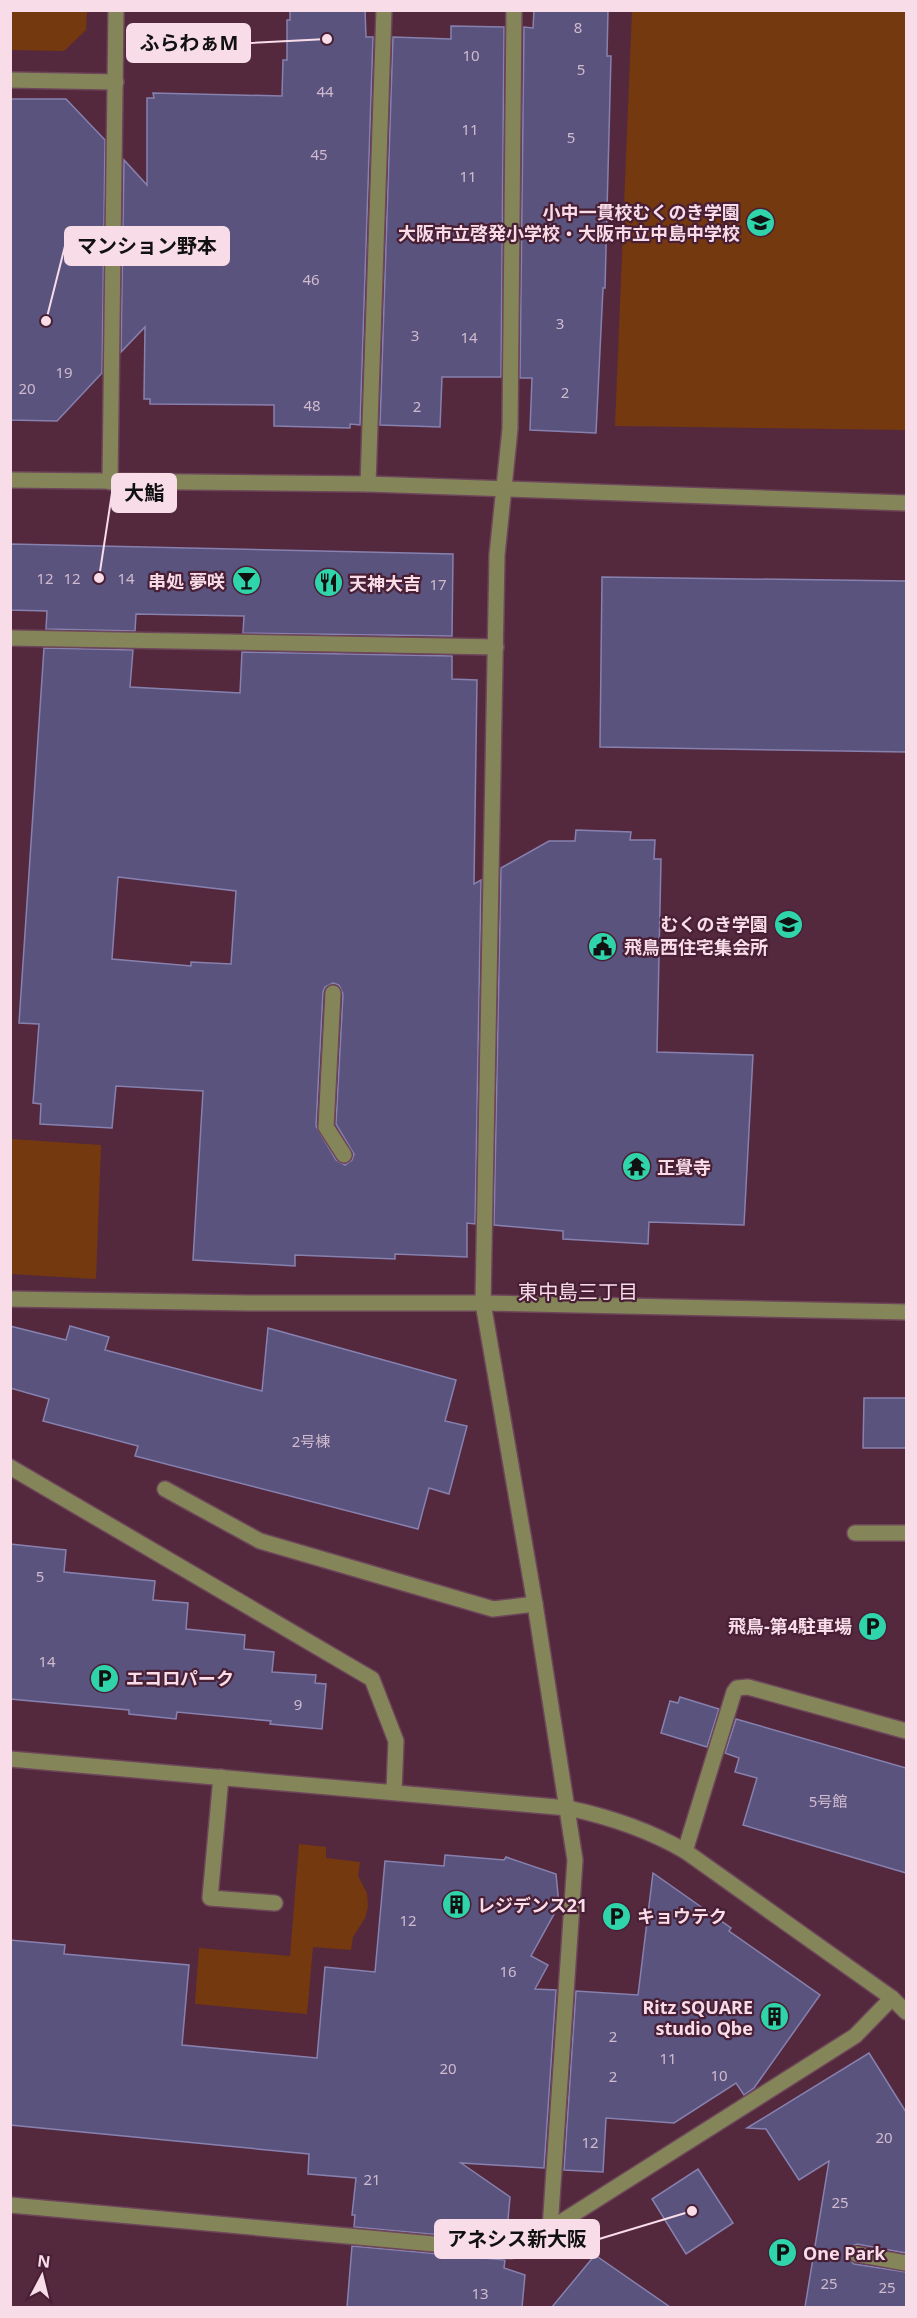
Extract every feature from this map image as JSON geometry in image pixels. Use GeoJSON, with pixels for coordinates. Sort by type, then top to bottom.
{"type":"FeatureCollection","features":[{"type":"Feature","properties":{"kind":"street"},"geometry":{"type":"LineString","coordinates":[[110,482],[116,10]]}},
{"type":"Feature","properties":{"kind":"street"},"geometry":{"type":"LineString","coordinates":[[368,484],[384,10]]}},
{"type":"Feature","properties":{"kind":"street"},"geometry":{"type":"LineString","coordinates":[[514,10],[510,429],[498,532],[483,1303],[535,1604],[575,1860],[550,2229]]}},
{"type":"Feature","properties":{"kind":"street"},"geometry":{"type":"LineString","coordinates":[[10,80],[116,82]]}},
{"type":"Feature","properties":{"kind":"street"},"geometry":{"type":"LineString","coordinates":[[10,480],[368,484],[906,503]]}},
{"type":"Feature","properties":{"kind":"street"},"geometry":{"type":"LineString","coordinates":[[10,638],[496,647]]}},
{"type":"Feature","properties":{"kind":"street"},"geometry":{"type":"LineString","coordinates":[[333,993],[326,1127],[344,1155]]}},
{"type":"Feature","properties":{"kind":"street"},"geometry":{"type":"LineString","coordinates":[[10,1299],[259,1303],[483,1303],[906,1312]]}},
{"type":"Feature","properties":{"kind":"street"},"geometry":{"type":"LineString","coordinates":[[10,1467],[372,1679],[396,1741],[394,1791]]}},
{"type":"Feature","properties":{"kind":"street"},"geometry":{"type":"LineString","coordinates":[[165,1489],[260,1541],[493,1609],[535,1604]]}},
{"type":"Feature","properties":{"kind":"street"},"geometry":{"type":"LineString","coordinates":[[855,1533],[906,1533]]}},
{"type":"Feature","properties":{"kind":"street"},"geometry":{"type":"LineString","coordinates":[[685,1851],[737,1688],[748,1687],[906,1731]]}},
{"type":"Feature","properties":{"kind":"street"},"geometry":{"type":"LineString","coordinates":[[10,1759],[394,1791],[568,1808],[609,1817],[636,1826],[685,1851],[892,1998],[906,2012]]}},
{"type":"Feature","properties":{"kind":"street"},"geometry":{"type":"LineString","coordinates":[[220,1776],[210,1898],[275,1903]]}},
{"type":"Feature","properties":{"kind":"street"},"geometry":{"type":"LineString","coordinates":[[10,2205],[511,2251],[550,2229],[855,2036],[892,1998]]}},
{"type":"Feature","properties":{"kind":"street"},"geometry":{"type":"LineString","coordinates":[[856,2254],[906,2263]]}},
{"type":"Feature","properties":{"kind":"shaded area"},"geometry":{"type":"Polygon","coordinates":[[[11,10],[87,11],[86,30],[64,51],[11,50],[11,10]]]}},
{"type":"Feature","properties":{"kind":"shaded area","name":"小中一貫校むくのき学園 大阪市立啓発小学校・大阪市立中島中学校"},"geometry":{"type":"Polygon","coordinates":[[[632,11],[906,11],[906,430],[615,426],[632,11]]]}},
{"type":"Feature","properties":{"kind":"shaded area"},"geometry":{"type":"Polygon","coordinates":[[[11,1139],[101,1145],[96,1279],[11,1274],[11,1139]]]}},
{"type":"Feature","properties":{"kind":"shaded area"},"geometry":{"type":"Polygon","coordinates":[[[299,1844],[326,1847],[326,1858],[360,1862],[358,1876],[367,1893],[368,1907],[365,1918],[353,1937],[351,1950],[313,1947],[307,2014],[195,2004],[199,1948],[290,1956],[299,1844]]]}},
{"type":"Feature","properties":{"kind":"building"},"geometry":{"type":"Polygon","coordinates":[[[290,10],[365,10],[366,37],[373,37],[360,425],[350,424],[350,428],[274,426],[274,405],[150,404],[150,399],[144,399],[145,327],[121,352],[124,160],[147,185],[147,98],[154,98],[153,93],[282,96],[283,60],[287,60],[287,20],[290,20],[290,10]]]}},
{"type":"Feature","properties":{"kind":"building"},"geometry":{"type":"Polygon","coordinates":[[[534,10],[608,10],[607,56],[611,56],[605,288],[603,288],[596,433],[530,430],[532,378],[520,378],[524,27],[533,28],[534,10]]]}},
{"type":"Feature","properties":{"kind":"building"},"geometry":{"type":"Polygon","coordinates":[[[451,26],[504,27],[501,377],[442,377],[440,427],[380,425],[393,37],[451,39],[451,26]]]}},
{"type":"Feature","properties":{"kind":"building"},"geometry":{"type":"Polygon","coordinates":[[[10,99],[66,99],[105,140],[102,373],[57,421],[10,420],[10,99]]]}},
{"type":"Feature","properties":{"kind":"building"},"geometry":{"type":"Polygon","coordinates":[[[10,544],[453,554],[452,636],[243,633],[244,616],[136,614],[135,631],[46,629],[47,611],[10,610],[10,544]]]}},
{"type":"Feature","properties":{"kind":"building"},"geometry":{"type":"Polygon","coordinates":[[[602,577],[906,581],[906,752],[600,747],[602,577]]]}},
{"type":"Feature","properties":{"kind":"building"},"geometry":{"type":"Polygon","coordinates":[[[44,648],[133,650],[130,687],[240,693],[242,652],[452,656],[452,679],[477,680],[474,884],[481,880],[475,1224],[467,1223],[467,1257],[395,1254],[395,1259],[295,1255],[295,1266],[193,1260],[203,1091],[116,1086],[112,1128],[40,1124],[41,1104],[33,1103],[39,1024],[19,1023],[44,648]],[[118,877],[112,959],[191,966],[191,962],[231,964],[236,891],[118,877]],[[333,983],[325,987],[323,992],[316,1126],[336,1160],[345,1165],[352,1160],[354,1154],[336,1124],[343,994],[339,985],[333,983]]]}},
{"type":"Feature","properties":{"kind":"building"},"geometry":{"type":"Polygon","coordinates":[[[576,830],[631,832],[630,840],[655,840],[654,859],[661,859],[657,1052],[753,1055],[744,1225],[649,1222],[648,1244],[563,1239],[563,1231],[494,1225],[501,868],[549,841],[575,841],[576,830]]]}},
{"type":"Feature","properties":{"kind":"building"},"geometry":{"type":"Polygon","coordinates":[[[10,1326],[66,1340],[70,1326],[109,1337],[105,1350],[262,1391],[268,1328],[456,1380],[445,1421],[467,1426],[449,1494],[429,1488],[418,1529],[135,1456],[138,1446],[43,1421],[49,1399],[10,1388],[10,1326]]]}},
{"type":"Feature","properties":{"kind":"building"},"geometry":{"type":"Polygon","coordinates":[[[864,1398],[906,1398],[906,1448],[863,1448],[864,1398]]]}},
{"type":"Feature","properties":{"kind":"building"},"geometry":{"type":"Polygon","coordinates":[[[10,1544],[66,1550],[64,1572],[155,1581],[153,1600],[188,1603],[186,1629],[245,1635],[244,1649],[274,1652],[272,1672],[316,1675],[315,1683],[326,1684],[322,1729],[270,1724],[271,1721],[177,1712],[176,1719],[129,1714],[129,1710],[10,1699],[10,1544]]]}},
{"type":"Feature","properties":{"kind":"building"},"geometry":{"type":"Polygon","coordinates":[[[680,1697],[719,1709],[707,1747],[661,1733],[670,1701],[678,1703],[680,1697]]]}},
{"type":"Feature","properties":{"kind":"building"},"geometry":{"type":"Polygon","coordinates":[[[736,1719],[906,1768],[906,1873],[743,1825],[757,1778],[735,1772],[739,1758],[725,1753],[736,1719]]]}},
{"type":"Feature","properties":{"kind":"building"},"geometry":{"type":"Polygon","coordinates":[[[445,1855],[504,1860],[506,1857],[556,1874],[559,1905],[531,1956],[548,1965],[535,1989],[556,1990],[544,2168],[461,2163],[510,2197],[506,2241],[354,2227],[355,2215],[352,2215],[356,2178],[308,2174],[309,2154],[10,2125],[10,1940],[65,1945],[64,1954],[189,1965],[182,2045],[317,2058],[325,1967],[375,1972],[385,1861],[444,1866],[445,1855]]]}},
{"type":"Feature","properties":{"kind":"building"},"geometry":{"type":"Polygon","coordinates":[[[653,1873],[731,1928],[729,1931],[820,1995],[754,2088],[744,2095],[736,2083],[674,2123],[606,2118],[603,2172],[564,2170],[576,1991],[638,1995],[653,1873]]]}},
{"type":"Feature","properties":{"kind":"building"},"geometry":{"type":"Polygon","coordinates":[[[869,2053],[906,2112],[906,2253],[857,2244],[848,2248],[847,2257],[854,2264],[906,2272],[906,2307],[805,2307],[829,2161],[799,2180],[766,2129],[747,2128],[869,2053]]]}},
{"type":"Feature","properties":{"kind":"building"},"geometry":{"type":"Polygon","coordinates":[[[698,2169],[733,2223],[686,2254],[652,2199],[698,2169]]]}},
{"type":"Feature","properties":{"kind":"building"},"geometry":{"type":"Polygon","coordinates":[[[352,2246],[505,2260],[504,2268],[525,2275],[522,2307],[347,2307],[352,2246]]]}},
{"type":"Feature","properties":{"kind":"building"},"geometry":{"type":"Polygon","coordinates":[[[595,2255],[670,2307],[552,2307],[595,2255]]]}},
{"type":"Feature","properties":{"kind":"place","name":"ふらわぁM"},"geometry":{"type":"Point","coordinates":[327,39]}},
{"type":"Feature","properties":{"kind":"place","name":"小中一貫校むくのき学園 大阪市立啓発小学校・大阪市立中島中学校"},"geometry":{"type":"Point","coordinates":[761,222]}},
{"type":"Feature","properties":{"kind":"place","name":"マンション野本"},"geometry":{"type":"Point","coordinates":[46,321]}},
{"type":"Feature","properties":{"kind":"place","name":"大鮨"},"geometry":{"type":"Point","coordinates":[99,578]}},
{"type":"Feature","properties":{"kind":"place","name":"串処 夢咲"},"geometry":{"type":"Point","coordinates":[246,581]}},
{"type":"Feature","properties":{"kind":"place","name":"天神大吉"},"geometry":{"type":"Point","coordinates":[328,583]}},
{"type":"Feature","properties":{"kind":"place","name":"むくのき学園"},"geometry":{"type":"Point","coordinates":[789,924]}},
{"type":"Feature","properties":{"kind":"place","name":"飛鳥西住宅集会所"},"geometry":{"type":"Point","coordinates":[603,947]}},
{"type":"Feature","properties":{"kind":"place","name":"正覺寺"},"geometry":{"type":"Point","coordinates":[636,1167]}},
{"type":"Feature","properties":{"kind":"place","name":"飛鳥-第4駐車場"},"geometry":{"type":"Point","coordinates":[873,1626]}},
{"type":"Feature","properties":{"kind":"place","name":"エコロパーク"},"geometry":{"type":"Point","coordinates":[105,1678]}},
{"type":"Feature","properties":{"kind":"place","name":"レジデンス21"},"geometry":{"type":"Point","coordinates":[456,1905]}},
{"type":"Feature","properties":{"kind":"place","name":"キョウテク"},"geometry":{"type":"Point","coordinates":[616,1916]}},
{"type":"Feature","properties":{"kind":"place","name":"Ritz SQUARE studio Qbe"},"geometry":{"type":"Point","coordinates":[774,2017]}},
{"type":"Feature","properties":{"kind":"place","name":"アネシス新大阪"},"geometry":{"type":"Point","coordinates":[692,2211]}},
{"type":"Feature","properties":{"kind":"place","name":"One Park"},"geometry":{"type":"Point","coordinates":[782,2253]}},
{"type":"Feature","properties":{"kind":"district","name":"東中島三丁目"},"geometry":{"type":"Point","coordinates":[578,1291]}}]}
